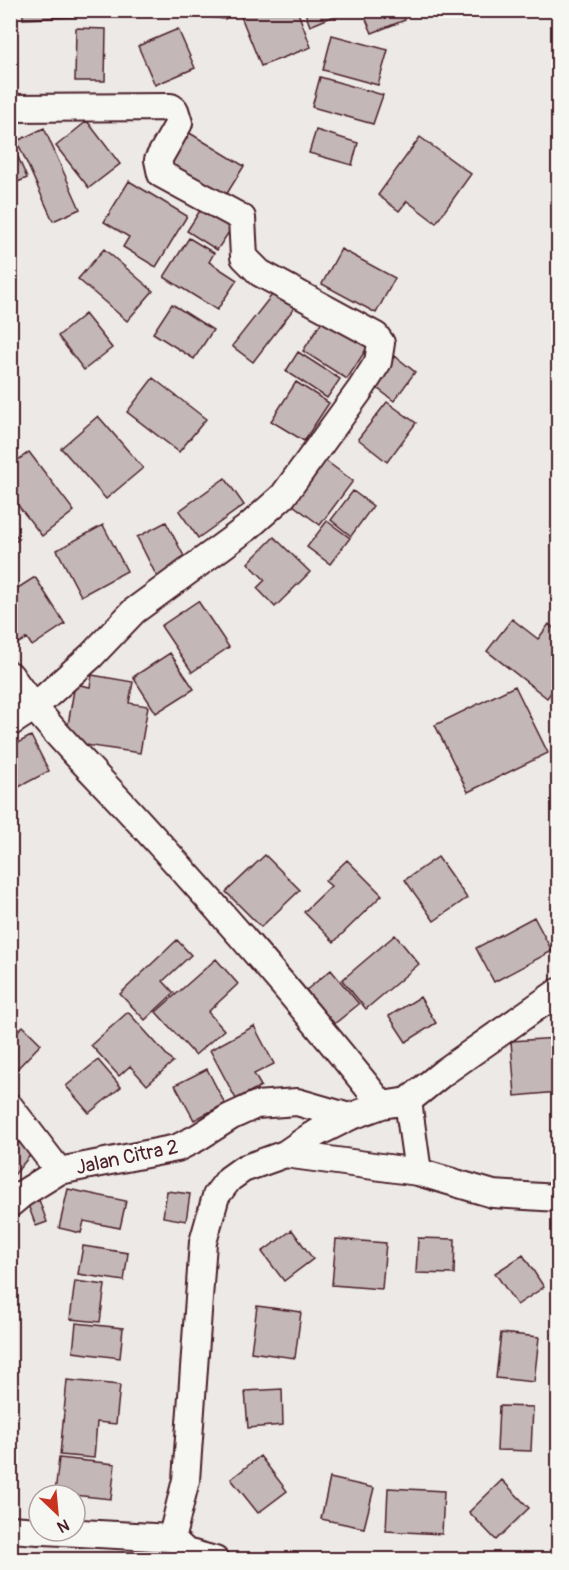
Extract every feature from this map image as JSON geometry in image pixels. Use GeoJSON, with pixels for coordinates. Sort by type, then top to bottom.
{"type":"FeatureCollection","features":[{"type":"Feature","properties":{"kind":"street"},"geometry":{"type":"LineString","coordinates":[[10,108],[171,107],[175,110],[179,123],[158,160],[161,174],[243,218],[244,257],[260,273],[376,336],[381,343],[378,362],[283,496],[247,528],[134,611],[91,656],[33,708],[10,723]]}},
{"type":"Feature","properties":{"kind":"street"},"geometry":{"type":"LineString","coordinates":[[10,675],[33,708],[134,815],[330,1040],[382,1105]]}},
{"type":"Feature","properties":{"kind":"street"},"geometry":{"type":"LineString","coordinates":[[169,1549],[186,1480],[202,1242],[216,1196],[229,1179],[243,1169],[285,1154],[311,1136],[349,1117],[382,1105],[408,1101],[444,1072],[558,992]]}},
{"type":"Feature","properties":{"kind":"street"},"geometry":{"type":"LineString","coordinates":[[408,1101],[418,1172]]}},
{"type":"Feature","properties":{"kind":"street","name":"Jalan Citra 2"},"geometry":{"type":"LineString","coordinates":[[10,1204],[59,1171],[177,1148],[198,1138],[230,1117],[256,1105],[297,1102],[349,1117]]}},
{"type":"Feature","properties":{"kind":"street"},"geometry":{"type":"LineString","coordinates":[[10,1107],[59,1171]]}},
{"type":"Feature","properties":{"kind":"street"},"geometry":{"type":"LineString","coordinates":[[285,1154],[418,1172],[493,1194],[558,1198]]}},
{"type":"Feature","properties":{"kind":"street"},"geometry":{"type":"LineString","coordinates":[[10,1529],[27,1530]]}},
{"type":"Feature","properties":{"kind":"street"},"geometry":{"type":"LineString","coordinates":[[87,1537],[186,1552],[215,1560]]}},
{"type":"Feature","properties":{"kind":"building"},"geometry":{"type":"Polygon","coordinates":[[[23,10],[73,10],[73,17],[23,19],[23,10]]]}},
{"type":"Feature","properties":{"kind":"building"},"geometry":{"type":"Polygon","coordinates":[[[180,10],[226,10],[225,19],[180,14],[180,10]]]}},
{"type":"Feature","properties":{"kind":"building"},"geometry":{"type":"Polygon","coordinates":[[[250,10],[297,10],[311,47],[261,66],[240,14],[250,10]]]}},
{"type":"Feature","properties":{"kind":"building"},"geometry":{"type":"Polygon","coordinates":[[[304,10],[346,10],[346,11],[310,26],[304,10]]]}},
{"type":"Feature","properties":{"kind":"building"},"geometry":{"type":"Polygon","coordinates":[[[362,10],[401,10],[405,20],[372,33],[362,10]]]}},
{"type":"Feature","properties":{"kind":"building"},"geometry":{"type":"Polygon","coordinates":[[[76,28],[106,29],[105,81],[75,81],[76,28]]]}},
{"type":"Feature","properties":{"kind":"building"},"geometry":{"type":"Polygon","coordinates":[[[178,29],[195,68],[155,85],[138,46],[178,29]]]}},
{"type":"Feature","properties":{"kind":"building"},"geometry":{"type":"Polygon","coordinates":[[[332,35],[388,50],[378,85],[323,70],[332,35]]]}},
{"type":"Feature","properties":{"kind":"building"},"geometry":{"type":"Polygon","coordinates":[[[320,77],[383,95],[373,124],[312,107],[320,77]]]}},
{"type":"Feature","properties":{"kind":"building"},"geometry":{"type":"Polygon","coordinates":[[[87,121],[120,164],[89,188],[56,146],[87,121]]]}},
{"type":"Feature","properties":{"kind":"building"},"geometry":{"type":"Polygon","coordinates":[[[44,128],[80,209],[53,221],[17,141],[44,128]]]}},
{"type":"Feature","properties":{"kind":"building"},"geometry":{"type":"Polygon","coordinates":[[[316,130],[358,143],[352,165],[309,153],[316,130]]]}},
{"type":"Feature","properties":{"kind":"building"},"geometry":{"type":"Polygon","coordinates":[[[188,132],[244,166],[223,200],[167,166],[188,132]]]}},
{"type":"Feature","properties":{"kind":"building"},"geometry":{"type":"Polygon","coordinates":[[[420,137],[471,174],[436,223],[407,201],[399,211],[378,195],[420,137]]]}},
{"type":"Feature","properties":{"kind":"building"},"geometry":{"type":"Polygon","coordinates":[[[15,150],[27,178],[13,184],[16,192],[10,194],[10,152],[15,150]]]}},
{"type":"Feature","properties":{"kind":"building"},"geometry":{"type":"Polygon","coordinates":[[[129,181],[187,216],[156,267],[123,247],[129,237],[104,222],[129,181]]]}},
{"type":"Feature","properties":{"kind":"building"},"geometry":{"type":"Polygon","coordinates":[[[206,201],[237,220],[217,250],[187,231],[206,201]]]}},
{"type":"Feature","properties":{"kind":"building"},"geometry":{"type":"Polygon","coordinates":[[[189,238],[214,253],[209,262],[237,280],[217,310],[164,277],[189,238]]]}},
{"type":"Feature","properties":{"kind":"building"},"geometry":{"type":"Polygon","coordinates":[[[104,249],[153,291],[127,321],[78,279],[104,249]]]}},
{"type":"Feature","properties":{"kind":"building"},"geometry":{"type":"Polygon","coordinates":[[[341,249],[395,278],[376,313],[322,284],[341,249]]]}},
{"type":"Feature","properties":{"kind":"building"},"geometry":{"type":"Polygon","coordinates":[[[275,291],[295,307],[253,362],[232,346],[275,291]]]}},
{"type":"Feature","properties":{"kind":"building"},"geometry":{"type":"Polygon","coordinates":[[[172,304],[213,330],[194,359],[153,333],[172,304]]]}},
{"type":"Feature","properties":{"kind":"building"},"geometry":{"type":"Polygon","coordinates":[[[327,313],[371,342],[347,379],[303,351],[327,313]]]}},
{"type":"Feature","properties":{"kind":"building"},"geometry":{"type":"Polygon","coordinates":[[[85,314],[112,348],[84,370],[58,336],[85,314]]]}},
{"type":"Feature","properties":{"kind":"building"},"geometry":{"type":"Polygon","coordinates":[[[298,352],[340,379],[327,398],[286,371],[298,352]]]}},
{"type":"Feature","properties":{"kind":"building"},"geometry":{"type":"Polygon","coordinates":[[[395,356],[415,372],[394,401],[373,385],[395,356]]]}},
{"type":"Feature","properties":{"kind":"building"},"geometry":{"type":"Polygon","coordinates":[[[153,378],[206,419],[179,452],[127,412],[153,378]]]}},
{"type":"Feature","properties":{"kind":"building"},"geometry":{"type":"Polygon","coordinates":[[[296,382],[329,403],[304,441],[271,421],[296,382]]]}},
{"type":"Feature","properties":{"kind":"building"},"geometry":{"type":"Polygon","coordinates":[[[387,402],[416,423],[387,462],[358,439],[387,402]]]}},
{"type":"Feature","properties":{"kind":"building"},"geometry":{"type":"Polygon","coordinates":[[[98,416],[143,468],[106,499],[61,448],[98,416]]]}},
{"type":"Feature","properties":{"kind":"building"},"geometry":{"type":"Polygon","coordinates":[[[29,452],[74,511],[42,536],[10,495],[10,466],[29,452]]]}},
{"type":"Feature","properties":{"kind":"building"},"geometry":{"type":"Polygon","coordinates":[[[322,458],[353,481],[320,525],[289,502],[322,458]]]}},
{"type":"Feature","properties":{"kind":"building"},"geometry":{"type":"Polygon","coordinates":[[[225,478],[244,505],[198,538],[179,511],[225,478]]]}},
{"type":"Feature","properties":{"kind":"building"},"geometry":{"type":"Polygon","coordinates":[[[353,491],[373,506],[351,536],[331,520],[353,491]]]}},
{"type":"Feature","properties":{"kind":"building"},"geometry":{"type":"Polygon","coordinates":[[[327,521],[350,538],[330,564],[307,547],[327,521]]]}},
{"type":"Feature","properties":{"kind":"building"},"geometry":{"type":"Polygon","coordinates":[[[166,522],[187,562],[157,577],[137,537],[166,522]]]}},
{"type":"Feature","properties":{"kind":"building"},"geometry":{"type":"Polygon","coordinates":[[[103,525],[127,571],[81,596],[57,550],[103,525]]]}},
{"type":"Feature","properties":{"kind":"building"},"geometry":{"type":"Polygon","coordinates":[[[10,528],[19,539],[10,545],[10,528]]]}},
{"type":"Feature","properties":{"kind":"building"},"geometry":{"type":"Polygon","coordinates":[[[274,537],[310,572],[275,607],[257,588],[265,580],[248,563],[274,537]]]}},
{"type":"Feature","properties":{"kind":"building"},"geometry":{"type":"Polygon","coordinates":[[[35,577],[65,624],[32,646],[27,638],[10,648],[10,593],[35,577]]]}},
{"type":"Feature","properties":{"kind":"building"},"geometry":{"type":"Polygon","coordinates":[[[198,601],[229,647],[192,672],[161,626],[198,601]]]}},
{"type":"Feature","properties":{"kind":"building"},"geometry":{"type":"Polygon","coordinates":[[[512,619],[538,639],[549,624],[558,632],[558,683],[547,698],[487,651],[512,619]]]}},
{"type":"Feature","properties":{"kind":"building"},"geometry":{"type":"Polygon","coordinates":[[[170,653],[194,689],[156,713],[133,677],[170,653]]]}},
{"type":"Feature","properties":{"kind":"building"},"geometry":{"type":"Polygon","coordinates":[[[92,675],[133,682],[129,703],[148,706],[140,753],[65,742],[75,684],[90,687],[92,675]]]}},
{"type":"Feature","properties":{"kind":"building"},"geometry":{"type":"Polygon","coordinates":[[[515,686],[548,753],[468,792],[435,725],[515,686]]]}},
{"type":"Feature","properties":{"kind":"building"},"geometry":{"type":"Polygon","coordinates":[[[31,736],[49,771],[17,788],[10,776],[10,747],[31,736]]]}},
{"type":"Feature","properties":{"kind":"building"},"geometry":{"type":"Polygon","coordinates":[[[265,855],[300,890],[261,927],[226,892],[265,855]]]}},
{"type":"Feature","properties":{"kind":"building"},"geometry":{"type":"Polygon","coordinates":[[[438,857],[467,898],[434,921],[405,880],[438,857]]]}},
{"type":"Feature","properties":{"kind":"building"},"geometry":{"type":"Polygon","coordinates":[[[347,860],[382,895],[334,942],[304,912],[331,886],[325,881],[347,860]]]}},
{"type":"Feature","properties":{"kind":"building"},"geometry":{"type":"Polygon","coordinates":[[[534,917],[552,951],[494,982],[476,948],[534,917]]]}},
{"type":"Feature","properties":{"kind":"building"},"geometry":{"type":"Polygon","coordinates":[[[395,935],[419,964],[366,1009],[342,980],[395,935]]]}},
{"type":"Feature","properties":{"kind":"building"},"geometry":{"type":"Polygon","coordinates":[[[177,940],[191,955],[163,981],[174,993],[145,1020],[120,994],[177,940]]]}},
{"type":"Feature","properties":{"kind":"building"},"geometry":{"type":"Polygon","coordinates":[[[216,959],[238,984],[208,1012],[224,1030],[195,1055],[156,1012],[216,959]]]}},
{"type":"Feature","properties":{"kind":"building"},"geometry":{"type":"Polygon","coordinates":[[[331,970],[359,1004],[328,1029],[300,995],[331,970]]]}},
{"type":"Feature","properties":{"kind":"building"},"geometry":{"type":"Polygon","coordinates":[[[420,997],[436,1023],[406,1042],[389,1016],[420,997]]]}},
{"type":"Feature","properties":{"kind":"building"},"geometry":{"type":"Polygon","coordinates":[[[128,1012],[173,1062],[147,1085],[130,1066],[119,1076],[91,1045],[128,1012]]]}},
{"type":"Feature","properties":{"kind":"building"},"geometry":{"type":"Polygon","coordinates":[[[23,1026],[41,1044],[12,1074],[10,1038],[23,1026]]]}},
{"type":"Feature","properties":{"kind":"building"},"geometry":{"type":"Polygon","coordinates":[[[254,1026],[274,1064],[254,1074],[261,1086],[236,1099],[210,1050],[254,1026]]]}},
{"type":"Feature","properties":{"kind":"building"},"geometry":{"type":"Polygon","coordinates":[[[558,1038],[558,1092],[515,1096],[511,1041],[558,1038]]]}},
{"type":"Feature","properties":{"kind":"building"},"geometry":{"type":"Polygon","coordinates":[[[98,1060],[121,1087],[89,1113],[66,1086],[98,1060]]]}},
{"type":"Feature","properties":{"kind":"building"},"geometry":{"type":"Polygon","coordinates":[[[207,1069],[225,1104],[194,1120],[175,1085],[207,1069]]]}},
{"type":"Feature","properties":{"kind":"building"},"geometry":{"type":"Polygon","coordinates":[[[10,1136],[32,1153],[10,1180],[10,1136]]]}},
{"type":"Feature","properties":{"kind":"building"},"geometry":{"type":"Polygon","coordinates":[[[68,1189],[126,1201],[120,1228],[84,1221],[81,1233],[59,1228],[68,1189]]]}},
{"type":"Feature","properties":{"kind":"building"},"geometry":{"type":"Polygon","coordinates":[[[167,1191],[190,1194],[186,1221],[163,1217],[167,1191]]]}},
{"type":"Feature","properties":{"kind":"building"},"geometry":{"type":"Polygon","coordinates":[[[39,1200],[47,1222],[36,1226],[28,1205],[39,1200]]]}},
{"type":"Feature","properties":{"kind":"building"},"geometry":{"type":"Polygon","coordinates":[[[292,1230],[313,1259],[284,1281],[262,1252],[292,1230]]]}},
{"type":"Feature","properties":{"kind":"building"},"geometry":{"type":"Polygon","coordinates":[[[418,1238],[455,1239],[454,1274],[416,1273],[418,1238]]]}},
{"type":"Feature","properties":{"kind":"building"},"geometry":{"type":"Polygon","coordinates":[[[336,1239],[386,1243],[382,1289],[332,1285],[336,1239]]]}},
{"type":"Feature","properties":{"kind":"building"},"geometry":{"type":"Polygon","coordinates":[[[83,1246],[128,1253],[124,1281],[78,1274],[83,1246]]]}},
{"type":"Feature","properties":{"kind":"building"},"geometry":{"type":"Polygon","coordinates":[[[523,1255],[544,1287],[517,1305],[495,1273],[523,1255]]]}},
{"type":"Feature","properties":{"kind":"building"},"geometry":{"type":"Polygon","coordinates":[[[75,1281],[105,1285],[100,1322],[70,1319],[75,1281]]]}},
{"type":"Feature","properties":{"kind":"building"},"geometry":{"type":"Polygon","coordinates":[[[257,1306],[301,1312],[295,1358],[251,1352],[257,1306]]]}},
{"type":"Feature","properties":{"kind":"building"},"geometry":{"type":"Polygon","coordinates":[[[76,1323],[123,1328],[120,1358],[73,1352],[76,1323]]]}},
{"type":"Feature","properties":{"kind":"building"},"geometry":{"type":"Polygon","coordinates":[[[501,1333],[539,1337],[534,1382],[496,1378],[501,1333]]]}},
{"type":"Feature","properties":{"kind":"building"},"geometry":{"type":"Polygon","coordinates":[[[67,1380],[120,1385],[116,1424],[97,1422],[94,1458],[60,1455],[67,1380]]]}},
{"type":"Feature","properties":{"kind":"building"},"geometry":{"type":"Polygon","coordinates":[[[282,1389],[283,1425],[248,1428],[245,1391],[282,1389]]]}},
{"type":"Feature","properties":{"kind":"building"},"geometry":{"type":"Polygon","coordinates":[[[499,1406],[533,1407],[531,1451],[497,1450],[499,1406]]]}},
{"type":"Feature","properties":{"kind":"building"},"geometry":{"type":"Polygon","coordinates":[[[260,1456],[287,1491],[258,1513],[231,1479],[260,1456]]]}},
{"type":"Feature","properties":{"kind":"building"},"geometry":{"type":"Polygon","coordinates":[[[59,1458],[115,1464],[111,1499],[87,1496],[87,1483],[56,1483],[59,1458]]]}},
{"type":"Feature","properties":{"kind":"building"},"geometry":{"type":"Polygon","coordinates":[[[330,1478],[374,1488],[364,1528],[321,1519],[330,1478]]]}},
{"type":"Feature","properties":{"kind":"building"},"geometry":{"type":"Polygon","coordinates":[[[502,1480],[529,1508],[496,1540],[469,1512],[502,1480]]]}},
{"type":"Feature","properties":{"kind":"building"},"geometry":{"type":"Polygon","coordinates":[[[388,1488],[444,1491],[442,1534],[386,1531],[388,1488]]]}}]}
